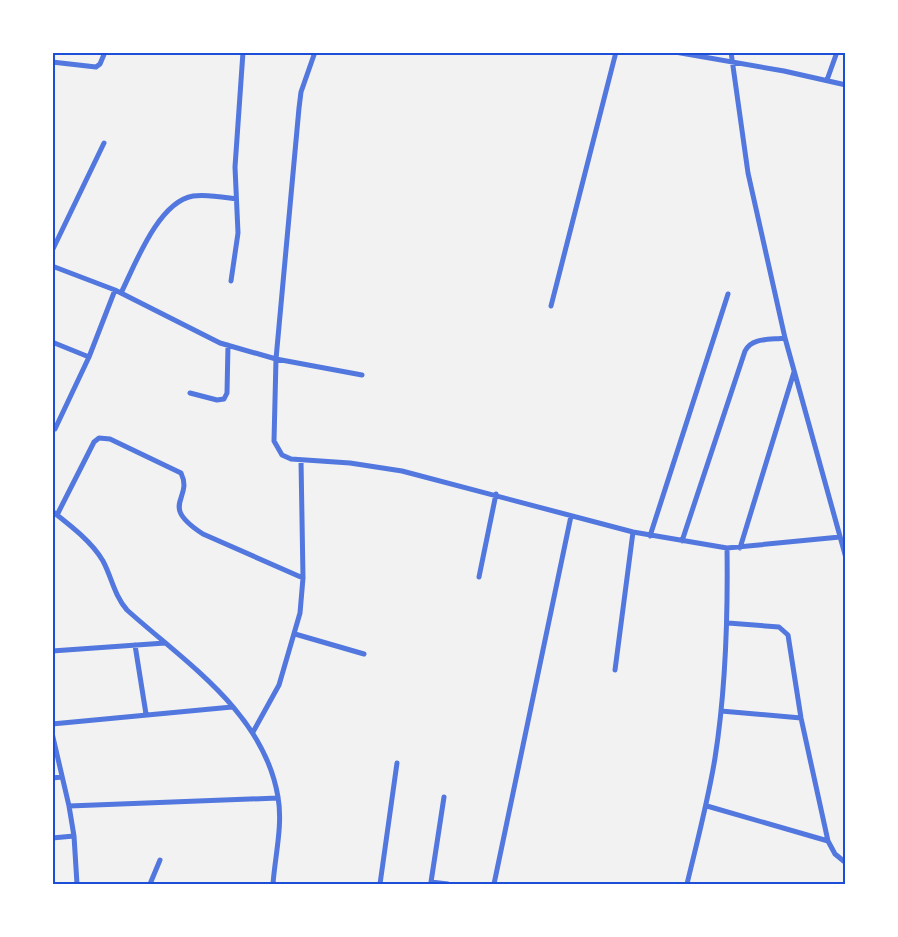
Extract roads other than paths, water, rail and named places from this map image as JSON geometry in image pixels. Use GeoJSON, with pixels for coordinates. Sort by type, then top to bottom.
{"type":"FeatureCollection","features":[{"type":"Feature","properties":{"kind":"street"},"geometry":{"type":"LineString","coordinates":[[52,62],[96,67],[100,64],[105,52]]}},
{"type":"Feature","properties":{"kind":"street"},"geometry":{"type":"LineString","coordinates":[[231,281],[238,233],[236,199],[237,124],[243,52]]}},
{"type":"Feature","properties":{"kind":"street"},"geometry":{"type":"LineString","coordinates":[[315,52],[301,92],[298,108],[274,380],[274,442],[282,455],[301,460],[350,462],[402,471],[496,494],[633,532],[727,548],[840,537]]}},
{"type":"Feature","properties":{"kind":"street"},"geometry":{"type":"LineString","coordinates":[[551,306],[616,52]]}},
{"type":"Feature","properties":{"kind":"street"},"geometry":{"type":"LineString","coordinates":[[675,52],[846,85]]}},
{"type":"Feature","properties":{"kind":"street"},"geometry":{"type":"LineString","coordinates":[[731,52],[748,173],[785,338],[846,558]]}},
{"type":"Feature","properties":{"kind":"street"},"geometry":{"type":"LineString","coordinates":[[827,80],[837,52]]}},
{"type":"Feature","properties":{"kind":"street"},"geometry":{"type":"LineString","coordinates":[[52,251],[104,143]]}},
{"type":"Feature","properties":{"kind":"street"},"geometry":{"type":"LineString","coordinates":[[122,293],[156,226],[178,203],[193,196],[236,199]]}},
{"type":"Feature","properties":{"kind":"street"},"geometry":{"type":"LineString","coordinates":[[52,266],[122,293],[202,336],[228,346],[276,359],[362,376]]}},
{"type":"Feature","properties":{"kind":"street"},"geometry":{"type":"LineString","coordinates":[[55,428],[89,357],[115,290]]}},
{"type":"Feature","properties":{"kind":"street"},"geometry":{"type":"LineString","coordinates":[[650,536],[728,294]]}},
{"type":"Feature","properties":{"kind":"street"},"geometry":{"type":"LineString","coordinates":[[682,541],[748,345],[754,341],[785,338]]}},
{"type":"Feature","properties":{"kind":"street"},"geometry":{"type":"LineString","coordinates":[[52,342],[89,357]]}},
{"type":"Feature","properties":{"kind":"street"},"geometry":{"type":"LineString","coordinates":[[190,393],[217,400],[224,399],[228,380],[228,346]]}},
{"type":"Feature","properties":{"kind":"street"},"geometry":{"type":"LineString","coordinates":[[740,548],[794,372]]}},
{"type":"Feature","properties":{"kind":"street"},"geometry":{"type":"LineString","coordinates":[[274,884],[278,844],[278,798],[272,769],[253,732],[209,682],[118,599],[102,560],[78,533],[55,513],[94,442],[99,438],[110,439],[181,473],[184,479],[179,510],[182,519],[191,526],[203,534],[303,578]]}},
{"type":"Feature","properties":{"kind":"street"},"geometry":{"type":"LineString","coordinates":[[253,732],[279,685],[300,613],[303,578],[301,460]]}},
{"type":"Feature","properties":{"kind":"street"},"geometry":{"type":"LineString","coordinates":[[479,577],[496,494]]}},
{"type":"Feature","properties":{"kind":"street"},"geometry":{"type":"LineString","coordinates":[[494,884],[571,516]]}},
{"type":"Feature","properties":{"kind":"street"},"geometry":{"type":"LineString","coordinates":[[615,670],[633,532]]}},
{"type":"Feature","properties":{"kind":"street"},"geometry":{"type":"LineString","coordinates":[[687,884],[706,806],[722,711],[728,623],[727,548]]}},
{"type":"Feature","properties":{"kind":"street"},"geometry":{"type":"LineString","coordinates":[[728,623],[779,627],[788,635],[801,718],[828,841],[835,854],[846,863]]}},
{"type":"Feature","properties":{"kind":"street"},"geometry":{"type":"LineString","coordinates":[[295,634],[364,654]]}},
{"type":"Feature","properties":{"kind":"street"},"geometry":{"type":"LineString","coordinates":[[52,652],[165,643]]}},
{"type":"Feature","properties":{"kind":"street"},"geometry":{"type":"LineString","coordinates":[[135,646],[146,714]]}},
{"type":"Feature","properties":{"kind":"street"},"geometry":{"type":"LineString","coordinates":[[52,724],[232,707]]}},
{"type":"Feature","properties":{"kind":"street"},"geometry":{"type":"LineString","coordinates":[[722,711],[801,718]]}},
{"type":"Feature","properties":{"kind":"street"},"geometry":{"type":"LineString","coordinates":[[52,734],[70,806],[77,884]]}},
{"type":"Feature","properties":{"kind":"street"},"geometry":{"type":"LineString","coordinates":[[380,884],[397,763]]}},
{"type":"Feature","properties":{"kind":"street"},"geometry":{"type":"LineString","coordinates":[[52,778],[62,777]]}},
{"type":"Feature","properties":{"kind":"street"},"geometry":{"type":"LineString","coordinates":[[444,797],[430,883],[448,884]]}},
{"type":"Feature","properties":{"kind":"street"},"geometry":{"type":"LineString","coordinates":[[70,806],[278,798]]}},
{"type":"Feature","properties":{"kind":"street"},"geometry":{"type":"LineString","coordinates":[[706,806],[828,841]]}},
{"type":"Feature","properties":{"kind":"street"},"geometry":{"type":"LineString","coordinates":[[52,838],[74,836]]}},
{"type":"Feature","properties":{"kind":"street"},"geometry":{"type":"LineString","coordinates":[[150,884],[160,860]]}}]}
